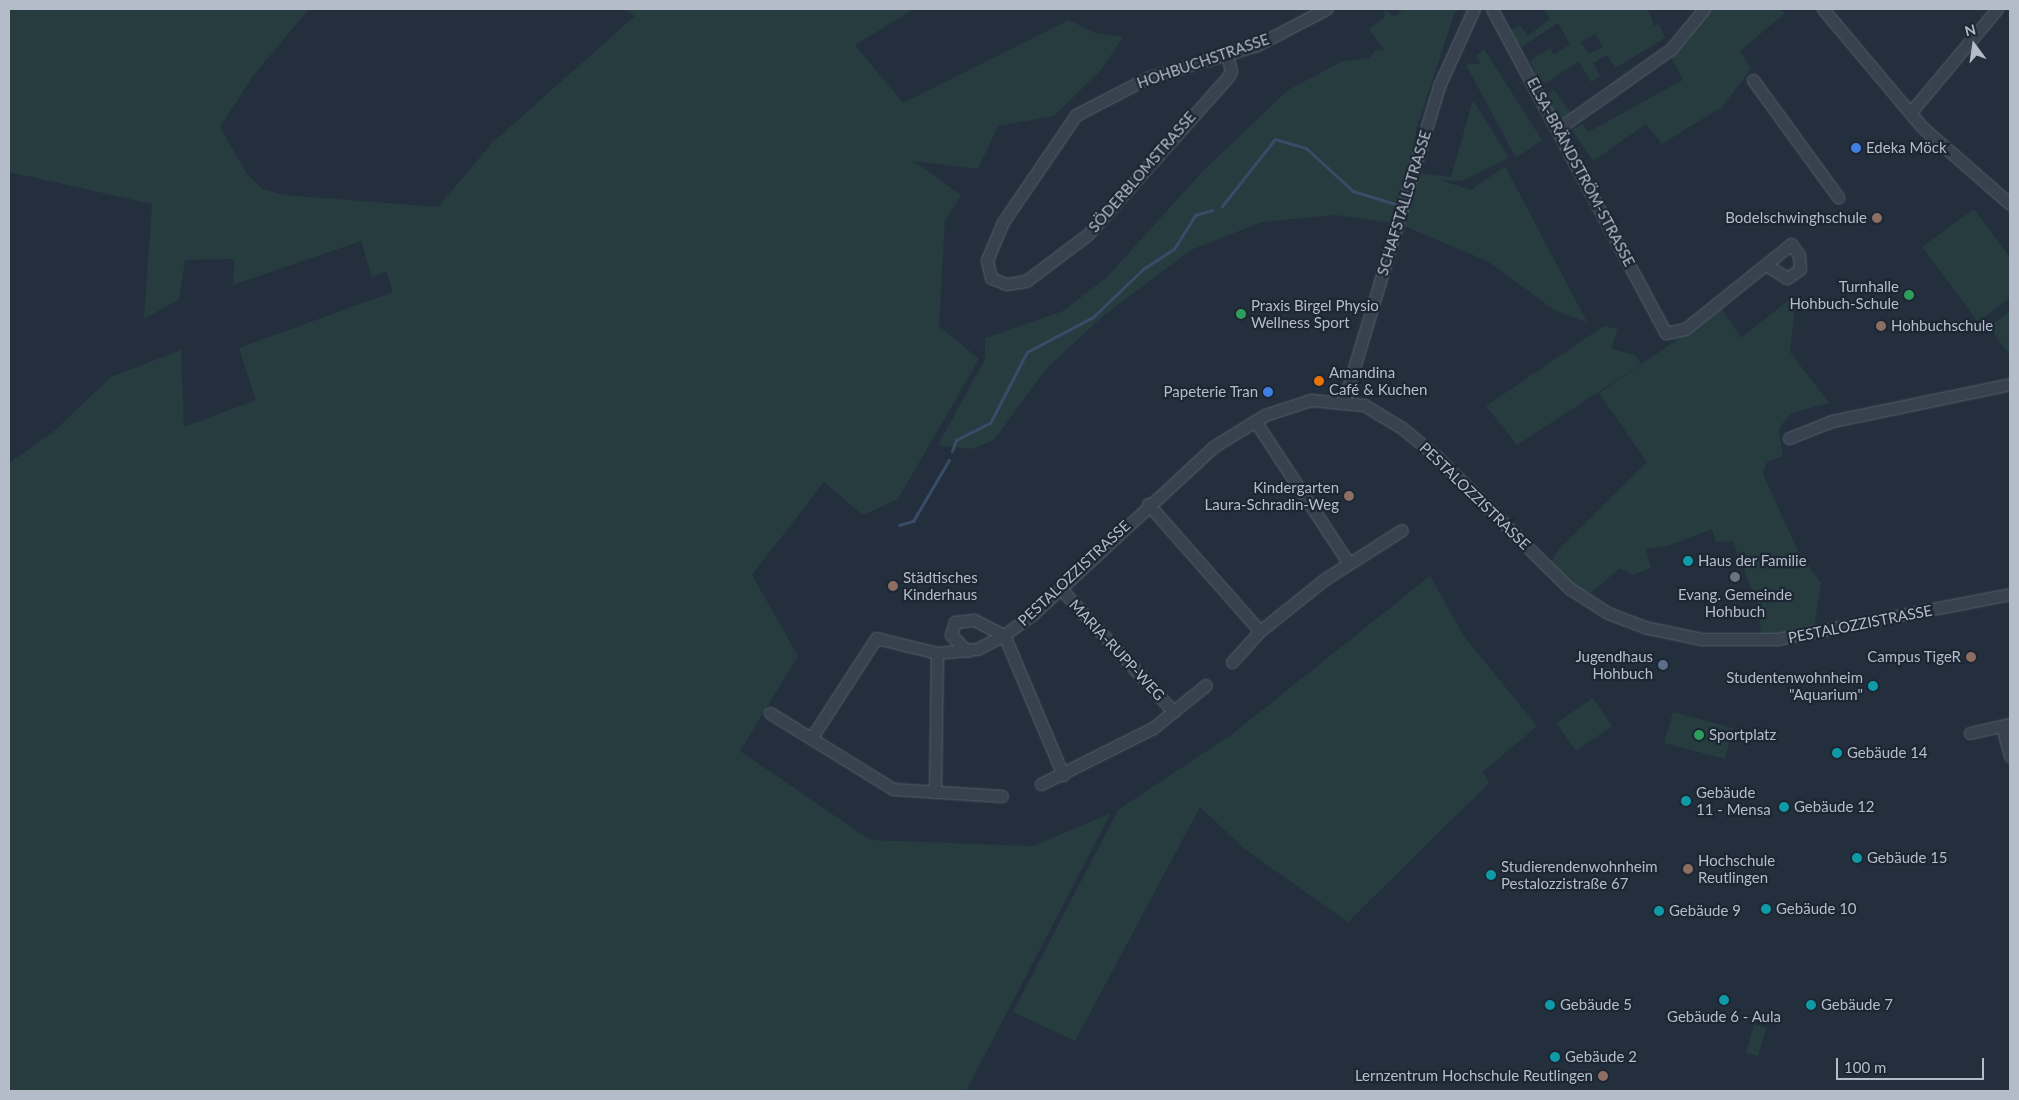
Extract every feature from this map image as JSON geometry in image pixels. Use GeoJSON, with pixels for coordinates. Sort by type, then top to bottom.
{"type":"FeatureCollection","features":[{"type":"Feature","properties":{"kind":"street","name":"HOHBUCHSTRASSE"},"geometry":{"type":"LineString","coordinates":[[1059,134],[1082,111],[1135,84],[1281,35],[1326,9]]}},
{"type":"Feature","properties":{"kind":"street","name":"SCHAFSTALLSTRASSE"},"geometry":{"type":"LineString","coordinates":[[1344,401],[1439,86],[1474,9]]}},
{"type":"Feature","properties":{"kind":"street","name":"ELSA-BRÄNDSTRÖM-STRASSE"},"geometry":{"type":"LineString","coordinates":[[1492,9],[1559,128],[1668,335],[1685,329],[1766,265]]}},
{"type":"Feature","properties":{"kind":"street"},"geometry":{"type":"LineString","coordinates":[[1559,128],[1671,49],[1704,9]]}},
{"type":"Feature","properties":{"kind":"street"},"geometry":{"type":"LineString","coordinates":[[1823,9],[1910,114],[2010,204]]}},
{"type":"Feature","properties":{"kind":"street"},"geometry":{"type":"LineString","coordinates":[[1910,114],[1997,9]]}},
{"type":"Feature","properties":{"kind":"street","name":"SÖDERBLOMSTRASSE"},"geometry":{"type":"LineString","coordinates":[[1059,134],[993,241],[987,265],[997,283],[1014,284],[1030,278],[1096,226],[1227,78],[1231,72],[1227,54]]}},
{"type":"Feature","properties":{"kind":"street"},"geometry":{"type":"LineString","coordinates":[[1753,80],[1838,197]]}},
{"type":"Feature","properties":{"kind":"street"},"geometry":{"type":"LineString","coordinates":[[1789,438],[1832,421],[2010,384]]}},
{"type":"Feature","properties":{"kind":"street","name":"PESTALOZZISTRASSE"},"geometry":{"type":"LineString","coordinates":[[812,737],[876,638],[937,654],[966,651],[1004,635],[1060,588],[1148,504],[1213,448],[1255,421],[1310,400],[1344,401],[1372,410],[1427,448],[1578,595],[1644,628],[1701,639],[1777,639],[2010,594]]}},
{"type":"Feature","properties":{"kind":"street"},"geometry":{"type":"LineString","coordinates":[[1255,421],[1348,562]]}},
{"type":"Feature","properties":{"kind":"street"},"geometry":{"type":"LineString","coordinates":[[1148,504],[1260,631]]}},
{"type":"Feature","properties":{"kind":"street"},"geometry":{"type":"LineString","coordinates":[[1232,662],[1260,631],[1348,562],[1402,530]]}},
{"type":"Feature","properties":{"kind":"street","name":"MARIA-RUPP-WEG"},"geometry":{"type":"LineString","coordinates":[[1060,588],[1174,712]]}},
{"type":"Feature","properties":{"kind":"street","name":"PESTALOZZISTRASSE"},"geometry":{"type":"LineString","coordinates":[[966,651],[952,635],[955,622],[974,620],[1004,635]]}},
{"type":"Feature","properties":{"kind":"street"},"geometry":{"type":"LineString","coordinates":[[1004,635],[1063,775]]}},
{"type":"Feature","properties":{"kind":"street"},"geometry":{"type":"LineString","coordinates":[[935,792],[937,654]]}},
{"type":"Feature","properties":{"kind":"street","name":"MARIA-RUPP-WEG"},"geometry":{"type":"LineString","coordinates":[[1041,784],[1063,775],[1152,728],[1206,685]]}},
{"type":"Feature","properties":{"kind":"street"},"geometry":{"type":"LineString","coordinates":[[770,713],[812,737],[893,789],[1002,796]]}},
{"type":"Feature","properties":{"kind":"street"},"geometry":{"type":"LineString","coordinates":[[1970,733],[2006,725],[2010,756]]}},
{"type":"Feature","properties":{"kind":"green space"},"geometry":{"type":"Polygon","coordinates":[[[9,9],[309,9],[253,76],[220,127],[247,174],[262,189],[284,195],[438,207],[492,143],[635,16],[624,9],[914,9],[855,45],[903,103],[1069,20],[1095,33],[1123,37],[1101,70],[1054,116],[998,126],[978,169],[913,161],[961,195],[945,221],[939,326],[979,359],[898,499],[863,515],[824,482],[752,575],[798,656],[740,751],[870,840],[1033,846],[1111,813],[966,1091],[9,1091],[9,463],[52,433],[111,377],[181,350],[184,427],[256,400],[239,348],[393,292],[386,271],[372,277],[361,241],[233,285],[234,259],[185,260],[179,299],[144,319],[152,204],[9,172],[9,9]]]}},
{"type":"Feature","properties":{"kind":"green space"},"geometry":{"type":"Polygon","coordinates":[[[1384,9],[1394,17],[1404,9],[1463,9],[1455,12],[1417,127],[1400,220],[1417,173],[1451,177],[1473,100],[1509,158],[1462,181],[1440,180],[1471,190],[1505,166],[1587,322],[1556,311],[1487,261],[1400,224],[1335,215],[1262,222],[1191,250],[1102,317],[1046,369],[994,440],[971,449],[938,445],[985,359],[985,338],[1063,311],[1106,278],[1204,170],[1288,90],[1343,61],[1369,58],[1376,49],[1385,51],[1369,29],[1385,17],[1384,9]]]}},
{"type":"Feature","properties":{"kind":"green space"},"geometry":{"type":"Polygon","coordinates":[[[1544,9],[1648,9],[1654,26],[1659,24],[1665,38],[1615,68],[1607,55],[1593,63],[1600,76],[1591,82],[1579,61],[1541,86],[1530,61],[1550,48],[1554,55],[1570,44],[1558,23],[1521,47],[1510,31],[1520,25],[1528,36],[1550,19],[1544,9]],[[1595,34],[1581,42],[1588,54],[1603,47],[1595,34]]]}},
{"type":"Feature","properties":{"kind":"green space"},"geometry":{"type":"Polygon","coordinates":[[[1711,9],[1778,9],[1785,13],[1740,51],[1751,69],[1722,107],[1662,144],[1646,124],[1593,161],[1572,130],[1583,124],[1588,132],[1683,80],[1670,55],[1711,9]]]}},
{"type":"Feature","properties":{"kind":"green space"},"geometry":{"type":"Polygon","coordinates":[[[1484,49],[1542,140],[1516,158],[1466,65],[1480,63],[1476,56],[1484,49]]]}},
{"type":"Feature","properties":{"kind":"green space"},"geometry":{"type":"Polygon","coordinates":[[[1554,90],[1571,113],[1563,118],[1557,116],[1546,95],[1554,90]]]}},
{"type":"Feature","properties":{"kind":"green space"},"geometry":{"type":"Polygon","coordinates":[[[1974,209],[2010,258],[2010,298],[1978,322],[1922,247],[1974,209]]]}},
{"type":"Feature","properties":{"kind":"green space"},"geometry":{"type":"Polygon","coordinates":[[[1791,298],[1796,299],[1790,352],[1829,403],[1792,413],[1784,421],[1779,431],[1783,456],[1767,462],[1763,474],[1798,551],[1821,583],[1813,635],[1762,640],[1757,603],[1733,541],[1716,542],[1712,529],[1670,545],[1646,549],[1651,568],[1632,575],[1620,568],[1592,592],[1578,595],[1547,568],[1559,549],[1647,462],[1599,393],[1722,309],[1741,338],[1791,298]]]}},
{"type":"Feature","properties":{"kind":"green space"},"geometry":{"type":"Polygon","coordinates":[[[2010,311],[2010,355],[1989,327],[2010,311]]]}},
{"type":"Feature","properties":{"kind":"green space"},"geometry":{"type":"Polygon","coordinates":[[[1604,326],[1618,329],[1611,348],[1636,356],[1641,364],[1517,445],[1486,406],[1604,326]]]}},
{"type":"Feature","properties":{"kind":"green space"},"geometry":{"type":"Polygon","coordinates":[[[1430,576],[1464,636],[1537,726],[1483,772],[1489,783],[1348,922],[1246,850],[1200,807],[1075,1041],[1013,1012],[1118,810],[1231,735],[1430,576]]]}},
{"type":"Feature","properties":{"kind":"green space"},"geometry":{"type":"Polygon","coordinates":[[[1593,698],[1612,726],[1576,751],[1556,723],[1593,698]]]}},
{"type":"Feature","properties":{"kind":"green space","name":"Sportplatz"},"geometry":{"type":"Polygon","coordinates":[[[1673,712],[1733,728],[1725,759],[1664,743],[1673,712]]]}},
{"type":"Feature","properties":{"kind":"green space"},"geometry":{"type":"Polygon","coordinates":[[[1754,1025],[1766,1028],[1758,1056],[1746,1053],[1754,1025]]]}},
{"type":"Feature","properties":{"kind":"waterway"},"geometry":{"type":"LineString","coordinates":[[1222,206],[1275,139],[1306,148],[1353,191],[1395,204]]}},
{"type":"Feature","properties":{"kind":"waterway"},"geometry":{"type":"LineString","coordinates":[[952,451],[956,440],[990,423],[1027,352],[1093,317],[1143,269],[1174,249],[1195,215],[1212,210]]}},
{"type":"Feature","properties":{"kind":"waterway"},"geometry":{"type":"LineString","coordinates":[[899,525],[913,521],[949,460]]}},
{"type":"Feature","properties":{"kind":"place","name":"Edeka Möck"},"geometry":{"type":"Point","coordinates":[1856,148]}},
{"type":"Feature","properties":{"kind":"place","name":"Bodelschwinghschule"},"geometry":{"type":"Point","coordinates":[1877,218]}},
{"type":"Feature","properties":{"kind":"place","name":"Turnhalle Hohbuch-Schule"},"geometry":{"type":"Point","coordinates":[1909,295]}},
{"type":"Feature","properties":{"kind":"place","name":"Praxis Birgel Physio Wellness Sport"},"geometry":{"type":"Point","coordinates":[1241,314]}},
{"type":"Feature","properties":{"kind":"place","name":"Hohbuchschule"},"geometry":{"type":"Point","coordinates":[1881,326]}},
{"type":"Feature","properties":{"kind":"place","name":"Amandina Café & Kuchen"},"geometry":{"type":"Point","coordinates":[1319,381]}},
{"type":"Feature","properties":{"kind":"place","name":"Papeterie Tran"},"geometry":{"type":"Point","coordinates":[1268,392]}},
{"type":"Feature","properties":{"kind":"place","name":"Kindergarten Laura-Schradin-Weg"},"geometry":{"type":"Point","coordinates":[1349,496]}},
{"type":"Feature","properties":{"kind":"place","name":"Haus der Familie"},"geometry":{"type":"Point","coordinates":[1688,561]}},
{"type":"Feature","properties":{"kind":"place","name":"Evang. Gemeinde Hohbuch"},"geometry":{"type":"Point","coordinates":[1735,577]}},
{"type":"Feature","properties":{"kind":"place","name":"Städtisches Kinderhaus"},"geometry":{"type":"Point","coordinates":[893,586]}},
{"type":"Feature","properties":{"kind":"place","name":"Campus TigeR"},"geometry":{"type":"Point","coordinates":[1971,657]}},
{"type":"Feature","properties":{"kind":"place","name":"Jugendhaus Hohbuch"},"geometry":{"type":"Point","coordinates":[1663,665]}},
{"type":"Feature","properties":{"kind":"place","name":"Studentenwohnheim \"Aquarium\""},"geometry":{"type":"Point","coordinates":[1873,686]}},
{"type":"Feature","properties":{"kind":"place","name":"Sportplatz"},"geometry":{"type":"Point","coordinates":[1699,735]}},
{"type":"Feature","properties":{"kind":"place","name":"Gebäude 14"},"geometry":{"type":"Point","coordinates":[1837,753]}},
{"type":"Feature","properties":{"kind":"place","name":"Gebäude 11 - Mensa"},"geometry":{"type":"Point","coordinates":[1686,801]}},
{"type":"Feature","properties":{"kind":"place","name":"Gebäude 12"},"geometry":{"type":"Point","coordinates":[1784,807]}},
{"type":"Feature","properties":{"kind":"place","name":"Gebäude 15"},"geometry":{"type":"Point","coordinates":[1857,858]}},
{"type":"Feature","properties":{"kind":"place","name":"Hochschule Reutlingen"},"geometry":{"type":"Point","coordinates":[1688,869]}},
{"type":"Feature","properties":{"kind":"place","name":"Studierendenwohnheim Pestalozzistraße 67"},"geometry":{"type":"Point","coordinates":[1491,875]}},
{"type":"Feature","properties":{"kind":"place","name":"Gebäude 10"},"geometry":{"type":"Point","coordinates":[1766,909]}},
{"type":"Feature","properties":{"kind":"place","name":"Gebäude 9"},"geometry":{"type":"Point","coordinates":[1659,911]}},
{"type":"Feature","properties":{"kind":"place","name":"Gebäude 6 - Aula"},"geometry":{"type":"Point","coordinates":[1724,1000]}},
{"type":"Feature","properties":{"kind":"place","name":"Gebäude 5"},"geometry":{"type":"Point","coordinates":[1550,1005]}},
{"type":"Feature","properties":{"kind":"place","name":"Gebäude 7"},"geometry":{"type":"Point","coordinates":[1811,1005]}},
{"type":"Feature","properties":{"kind":"place","name":"Gebäude 2"},"geometry":{"type":"Point","coordinates":[1555,1057]}},
{"type":"Feature","properties":{"kind":"place","name":"Lernzentrum Hochschule Reutlingen"},"geometry":{"type":"Point","coordinates":[1603,1076]}}]}
